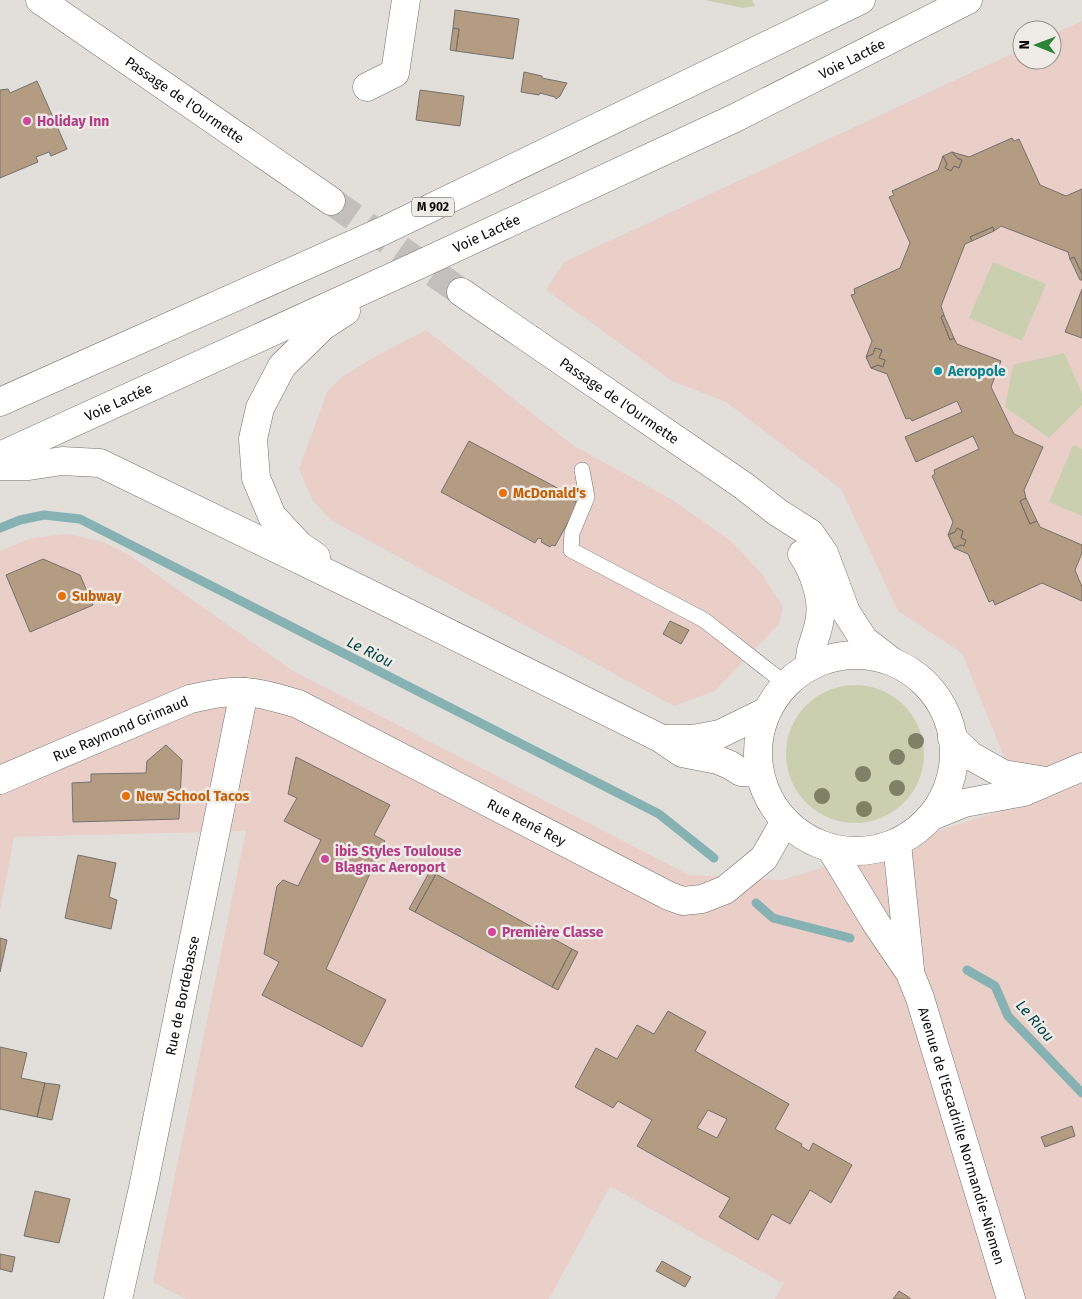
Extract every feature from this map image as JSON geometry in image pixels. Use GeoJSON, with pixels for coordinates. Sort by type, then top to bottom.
{"type":"FeatureCollection","features":[{"type":"Feature","properties":{"kind":"main road","name":"Passage de l'Ourmette"},"geometry":{"type":"LineString","coordinates":[[40,0],[331,201]]}},
{"type":"Feature","properties":{"kind":"main road"},"geometry":{"type":"LineString","coordinates":[[367,88],[395,73],[406,0]]}},
{"type":"Feature","properties":{"kind":"main road","name":"M 902"},"geometry":{"type":"LineString","coordinates":[[0,402],[385,230],[860,0]]}},
{"type":"Feature","properties":{"kind":"main road","name":"Voie Lactée"},"geometry":{"type":"LineString","coordinates":[[0,456],[735,118],[968,0]]}},
{"type":"Feature","properties":{"kind":"main road"},"geometry":{"type":"LineString","coordinates":[[364,591],[299,544],[272,516],[256,478],[252,439],[260,408],[282,366],[323,326],[414,267]]}},
{"type":"Feature","properties":{"kind":"main road","name":"Passage de l'Ourmette"},"geometry":{"type":"LineString","coordinates":[[461,292],[810,533],[824,553],[846,612],[864,640],[892,660],[908,668],[934,691],[945,708],[952,738],[954,764],[951,784],[932,816]]}},
{"type":"Feature","properties":{"kind":"main road"},"geometry":{"type":"LineString","coordinates":[[0,396],[60,376]]}},
{"type":"Feature","properties":{"kind":"main road"},"geometry":{"type":"LineString","coordinates":[[0,466],[29,466],[62,461],[100,463],[660,738],[682,753],[693,757],[718,760],[740,772],[759,773]]}},
{"type":"Feature","properties":{"kind":"main road","name":"Passage de l'Ourmette"},"geometry":{"type":"LineString","coordinates":[[777,512],[806,559],[819,598],[820,616],[809,667]]}},
{"type":"Feature","properties":{"kind":"main road"},"geometry":{"type":"LineString","coordinates":[[892,660],[875,656],[841,655],[824,660],[794,677],[776,696],[767,711],[762,726],[758,752],[759,773],[766,793],[785,821],[812,842],[831,849],[865,852],[897,844],[932,816],[964,803],[1024,792],[1082,767]]}},
{"type":"Feature","properties":{"kind":"main road","name":"Rue Raymond Grimaud"},"geometry":{"type":"LineString","coordinates":[[0,780],[190,699],[212,694],[244,692]]}},
{"type":"Feature","properties":{"kind":"main road","name":"Rue René Rey"},"geometry":{"type":"LineString","coordinates":[[244,692],[270,696],[298,704],[669,896],[683,901],[702,899],[725,890],[764,858],[785,821]]}},
{"type":"Feature","properties":{"kind":"main road","name":"Rue de Bordebasse"},"geometry":{"type":"LineString","coordinates":[[118,1299],[143,1188],[244,692]]}},
{"type":"Feature","properties":{"kind":"main road"},"geometry":{"type":"LineString","coordinates":[[660,738],[693,739],[720,734],[767,711]]}},
{"type":"Feature","properties":{"kind":"main road"},"geometry":{"type":"LineString","coordinates":[[952,738],[971,756],[1003,774],[1046,782]]}},
{"type":"Feature","properties":{"kind":"main road","name":"Avenue de l'Escadrille Normandie-Niemen"},"geometry":{"type":"LineString","coordinates":[[897,844],[910,973]]}},
{"type":"Feature","properties":{"kind":"main road","name":"Avenue de l'Escadrille Normandie-Niemen"},"geometry":{"type":"LineString","coordinates":[[831,849],[876,923],[910,973],[920,998],[1011,1299]]}},
{"type":"Feature","properties":{"kind":"lane"},"geometry":{"type":"LineString","coordinates":[[582,470],[587,497],[572,533],[571,550],[704,620],[787,684]]}},
{"type":"Feature","properties":{"kind":"shaded area"},"geometry":{"type":"Polygon","coordinates":[[[1082,21],[1082,1299],[775,1299],[785,1281],[780,1282],[610,1186],[549,1299],[186,1299],[153,1282],[246,831],[14,837],[0,911],[0,551],[31,538],[68,534],[106,543],[129,555],[293,671],[689,875],[782,880],[1023,804],[962,653],[898,611],[841,489],[726,402],[672,381],[546,290],[564,262],[1012,54],[1012,70],[1062,70],[1062,30],[1082,21]]]}},
{"type":"Feature","properties":{"kind":"shaded area"},"geometry":{"type":"Polygon","coordinates":[[[426,330],[574,446],[671,499],[730,540],[763,575],[783,607],[779,624],[715,691],[674,706],[332,521],[313,501],[299,469],[327,392],[343,376],[426,330]]]}},
{"type":"Feature","properties":{"kind":"green space"},"geometry":{"type":"Polygon","coordinates":[[[705,0],[752,0],[755,6],[743,8],[705,0]]]}},
{"type":"Feature","properties":{"kind":"green space"},"geometry":{"type":"Polygon","coordinates":[[[993,262],[1046,284],[1022,341],[969,318],[993,262]]]}},
{"type":"Feature","properties":{"kind":"green space"},"geometry":{"type":"Polygon","coordinates":[[[1064,353],[1082,393],[1082,405],[1049,438],[1005,407],[1013,365],[1064,353]]]}},
{"type":"Feature","properties":{"kind":"green space"},"geometry":{"type":"Polygon","coordinates":[[[1073,445],[1082,449],[1082,516],[1049,502],[1073,445]]]}},
{"type":"Feature","properties":{"kind":"green space"},"geometry":{"type":"Polygon","coordinates":[[[855,685],[881,690],[893,696],[904,705],[913,716],[919,728],[924,754],[919,780],[913,792],[904,803],[893,812],[881,818],[855,823],[829,818],[817,812],[806,803],[797,792],[791,780],[786,754],[791,728],[797,716],[806,705],[817,696],[829,690],[855,685]]]}},
{"type":"Feature","properties":{"kind":"building"},"geometry":{"type":"Polygon","coordinates":[[[455,10],[519,19],[513,59],[456,51],[459,29],[453,28],[455,10]]]}},
{"type":"Feature","properties":{"kind":"building"},"geometry":{"type":"Polygon","coordinates":[[[453,28],[459,29],[456,51],[450,50],[453,28]]]}},
{"type":"Feature","properties":{"kind":"building"},"geometry":{"type":"Polygon","coordinates":[[[524,72],[567,83],[560,96],[556,99],[555,97],[540,93],[539,95],[521,92],[524,72]]]}},
{"type":"Feature","properties":{"kind":"building","name":"Holiday Inn"},"geometry":{"type":"Polygon","coordinates":[[[37,81],[67,149],[51,156],[49,152],[36,157],[38,162],[0,178],[0,90],[8,89],[10,93],[37,81]]]}},
{"type":"Feature","properties":{"kind":"building"},"geometry":{"type":"Polygon","coordinates":[[[420,90],[464,96],[460,126],[416,120],[420,90]]]}},
{"type":"Feature","properties":{"kind":"building","name":"Aeropole"},"geometry":{"type":"Polygon","coordinates":[[[1012,138],[1014,141],[1019,139],[1040,185],[1066,196],[1082,189],[1082,274],[1074,257],[1070,259],[1068,252],[1001,226],[994,231],[993,227],[970,237],[972,241],[965,244],[941,306],[944,315],[941,317],[950,340],[954,338],[957,344],[1001,361],[991,387],[1014,434],[1043,447],[1024,490],[1026,498],[1020,501],[1030,524],[1037,521],[1040,527],[1082,545],[1082,553],[1075,570],[1082,587],[1082,601],[1042,583],[995,605],[993,600],[989,602],[968,554],[954,548],[961,545],[964,546],[966,540],[961,538],[963,531],[957,528],[955,532],[948,535],[953,522],[932,476],[935,474],[934,470],[979,449],[973,436],[916,462],[905,437],[962,412],[957,401],[912,421],[910,418],[906,419],[887,374],[871,368],[878,365],[883,367],[885,360],[879,358],[882,350],[875,348],[873,354],[866,357],[872,341],[851,295],[855,294],[854,289],[900,268],[910,243],[889,197],[894,195],[892,191],[938,170],[943,156],[947,164],[945,168],[951,171],[954,166],[959,168],[962,160],[957,158],[952,152],[969,157],[1012,138]]]}},
{"type":"Feature","properties":{"kind":"building"},"geometry":{"type":"Polygon","coordinates":[[[952,152],[957,158],[962,160],[959,168],[954,166],[951,171],[945,168],[947,164],[943,156],[952,152]]]}},
{"type":"Feature","properties":{"kind":"building"},"geometry":{"type":"Polygon","coordinates":[[[993,227],[994,231],[972,241],[970,237],[993,227]]]}},
{"type":"Feature","properties":{"kind":"building"},"geometry":{"type":"Polygon","coordinates":[[[1074,257],[1082,274],[1082,280],[1080,280],[1070,259],[1074,257]]]}},
{"type":"Feature","properties":{"kind":"building"},"geometry":{"type":"Polygon","coordinates":[[[1082,289],[1082,338],[1065,332],[1082,289]]]}},
{"type":"Feature","properties":{"kind":"building"},"geometry":{"type":"Polygon","coordinates":[[[944,315],[954,338],[950,340],[941,317],[944,315]]]}},
{"type":"Feature","properties":{"kind":"building"},"geometry":{"type":"Polygon","coordinates":[[[875,348],[882,350],[879,358],[885,360],[883,367],[878,365],[871,368],[866,357],[873,354],[875,348]]]}},
{"type":"Feature","properties":{"kind":"building","name":"McDonald's"},"geometry":{"type":"Polygon","coordinates":[[[469,441],[563,491],[561,494],[577,499],[575,502],[578,504],[555,546],[552,545],[550,547],[541,542],[542,539],[538,538],[535,543],[441,492],[469,441]]]}},
{"type":"Feature","properties":{"kind":"building"},"geometry":{"type":"Polygon","coordinates":[[[1026,498],[1037,521],[1030,524],[1020,501],[1026,498]]]}},
{"type":"Feature","properties":{"kind":"building"},"geometry":{"type":"Polygon","coordinates":[[[957,528],[963,531],[961,538],[966,540],[964,546],[961,545],[954,548],[948,535],[955,532],[957,528]]]}},
{"type":"Feature","properties":{"kind":"building"},"geometry":{"type":"Polygon","coordinates":[[[43,559],[80,575],[93,605],[30,632],[6,575],[43,559]]]}},
{"type":"Feature","properties":{"kind":"building"},"geometry":{"type":"Polygon","coordinates":[[[670,621],[689,630],[681,644],[663,634],[670,621]]]}},
{"type":"Feature","properties":{"kind":"building"},"geometry":{"type":"Polygon","coordinates":[[[166,745],[182,760],[179,819],[73,822],[72,783],[91,782],[91,774],[146,773],[147,761],[166,745]]]}},
{"type":"Feature","properties":{"kind":"building"},"geometry":{"type":"Polygon","coordinates":[[[296,757],[390,805],[374,835],[385,841],[326,969],[386,1000],[362,1047],[262,995],[279,962],[264,954],[277,886],[283,880],[298,886],[321,840],[284,821],[297,798],[288,794],[296,757]]]}},
{"type":"Feature","properties":{"kind":"building"},"geometry":{"type":"Polygon","coordinates":[[[78,855],[116,863],[109,897],[117,900],[111,929],[65,918],[78,855]]]}},
{"type":"Feature","properties":{"kind":"building"},"geometry":{"type":"Polygon","coordinates":[[[430,871],[436,874],[415,912],[409,909],[430,871]]]}},
{"type":"Feature","properties":{"kind":"building"},"geometry":{"type":"Polygon","coordinates":[[[436,874],[572,949],[552,987],[415,912],[436,874]]]}},
{"type":"Feature","properties":{"kind":"building"},"geometry":{"type":"Polygon","coordinates":[[[0,938],[7,940],[0,972],[0,938]]]}},
{"type":"Feature","properties":{"kind":"building"},"geometry":{"type":"Polygon","coordinates":[[[572,949],[578,952],[558,990],[552,987],[572,949]]]}},
{"type":"Feature","properties":{"kind":"building"},"geometry":{"type":"Polygon","coordinates":[[[668,1011],[706,1032],[695,1051],[789,1104],[775,1129],[802,1144],[801,1146],[809,1151],[813,1143],[852,1165],[831,1203],[810,1190],[790,1224],[772,1214],[758,1240],[719,1217],[730,1198],[637,1146],[652,1120],[618,1101],[613,1108],[575,1087],[596,1048],[617,1059],[637,1025],[654,1034],[668,1011]],[[708,1110],[697,1128],[717,1138],[727,1119],[708,1110]]]}},
{"type":"Feature","properties":{"kind":"building"},"geometry":{"type":"Polygon","coordinates":[[[0,1047],[27,1053],[21,1078],[45,1083],[37,1117],[0,1109],[0,1047]]]}},
{"type":"Feature","properties":{"kind":"building"},"geometry":{"type":"Polygon","coordinates":[[[45,1083],[60,1085],[52,1120],[37,1117],[45,1083]]]}},
{"type":"Feature","properties":{"kind":"building"},"geometry":{"type":"Polygon","coordinates":[[[1072,1126],[1075,1136],[1045,1147],[1041,1137],[1072,1126]]]}},
{"type":"Feature","properties":{"kind":"building"},"geometry":{"type":"Polygon","coordinates":[[[35,1191],[70,1199],[59,1243],[24,1236],[35,1191]]]}},
{"type":"Feature","properties":{"kind":"building"},"geometry":{"type":"Polygon","coordinates":[[[0,1254],[15,1257],[12,1272],[0,1269],[0,1254]]]}},
{"type":"Feature","properties":{"kind":"building"},"geometry":{"type":"Polygon","coordinates":[[[662,1261],[691,1277],[685,1287],[656,1271],[662,1261]]]}},
{"type":"Feature","properties":{"kind":"building"},"geometry":{"type":"Polygon","coordinates":[[[899,1291],[910,1298],[910,1299],[893,1299],[899,1291]]]}},
{"type":"Feature","properties":{"kind":"waterway","name":"Le Riou"},"geometry":{"type":"LineString","coordinates":[[0,528],[20,520],[44,515],[80,519],[659,814],[714,858]]}},
{"type":"Feature","properties":{"kind":"waterway","name":"Le Riou"},"geometry":{"type":"LineString","coordinates":[[756,903],[773,918],[850,938]]}},
{"type":"Feature","properties":{"kind":"waterway","name":"Le Riou"},"geometry":{"type":"LineString","coordinates":[[967,970],[995,986],[1008,1016],[1082,1093]]}},
{"type":"Feature","properties":{"kind":"tunnel"},"geometry":{"type":"LineString","coordinates":[[331,201],[461,292]]}},
{"type":"Feature","properties":{"kind":"place","name":"Holiday Inn"},"geometry":{"type":"Point","coordinates":[27,121]}},
{"type":"Feature","properties":{"kind":"place","name":"Aeropole"},"geometry":{"type":"Point","coordinates":[938,371]}},
{"type":"Feature","properties":{"kind":"place","name":"McDonald's"},"geometry":{"type":"Point","coordinates":[503,493]}},
{"type":"Feature","properties":{"kind":"place","name":"Subway"},"geometry":{"type":"Point","coordinates":[62,596]}},
{"type":"Feature","properties":{"kind":"place","name":"New School Tacos"},"geometry":{"type":"Point","coordinates":[126,796]}},
{"type":"Feature","properties":{"kind":"place","name":"ibis Styles Toulouse Blagnac Aeroport"},"geometry":{"type":"Point","coordinates":[325,859]}},
{"type":"Feature","properties":{"kind":"place","name":"Première Classe"},"geometry":{"type":"Point","coordinates":[492,932]}}]}
